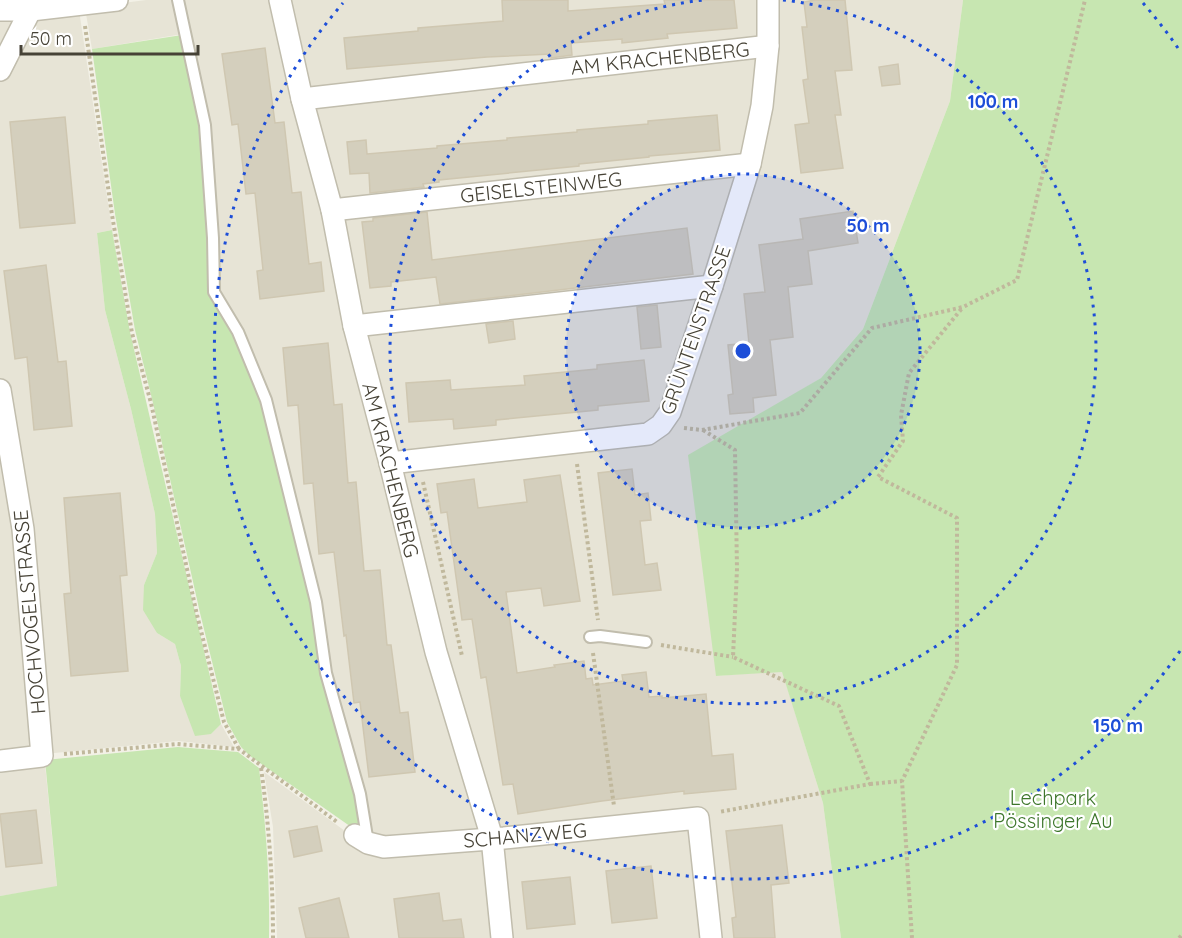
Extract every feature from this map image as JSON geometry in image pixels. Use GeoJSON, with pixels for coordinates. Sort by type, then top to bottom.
{"type":"FeatureCollection","features":[{"type":"Feature","properties":{"kind":"street"},"geometry":{"type":"LineString","coordinates":[[0,10],[33,5],[82,4],[117,0]]}},
{"type":"Feature","properties":{"kind":"street","name":"AM KRACHENBERG"},"geometry":{"type":"LineString","coordinates":[[280,0],[302,99],[332,210],[354,326],[436,652],[492,838],[502,938]]}},
{"type":"Feature","properties":{"kind":"street","name":"GRÜNTENSTRASSE"},"geometry":{"type":"LineString","coordinates":[[390,463],[648,434],[661,425],[670,412],[750,164],[762,106],[768,46],[768,0]]}},
{"type":"Feature","properties":{"kind":"street"},"geometry":{"type":"LineString","coordinates":[[0,70],[33,5]]}},
{"type":"Feature","properties":{"kind":"street","name":"AM KRACHENBERG"},"geometry":{"type":"LineString","coordinates":[[302,99],[768,46]]}},
{"type":"Feature","properties":{"kind":"street","name":"GEISELSTEINWEG"},"geometry":{"type":"LineString","coordinates":[[332,210],[750,164]]}},
{"type":"Feature","properties":{"kind":"street"},"geometry":{"type":"LineString","coordinates":[[354,326],[712,286]]}},
{"type":"Feature","properties":{"kind":"street","name":"HOCHVOGELSTRASSE"},"geometry":{"type":"LineString","coordinates":[[0,390],[23,529],[42,756]]}},
{"type":"Feature","properties":{"kind":"street"},"geometry":{"type":"LineString","coordinates":[[0,761],[42,756]]}},
{"type":"Feature","properties":{"kind":"street"},"geometry":{"type":"LineString","coordinates":[[698,818],[711,938]]}},
{"type":"Feature","properties":{"kind":"street","name":"SCHANZWEG"},"geometry":{"type":"LineString","coordinates":[[361,839],[384,847],[698,818]]}},
{"type":"Feature","properties":{"kind":"lane"},"geometry":{"type":"LineString","coordinates":[[178,0],[205,125],[213,238],[214,292],[238,332],[266,400],[316,602],[326,673],[360,794],[361,839]]}},
{"type":"Feature","properties":{"kind":"lane"},"geometry":{"type":"LineString","coordinates":[[591,637],[600,636],[646,642]]}},
{"type":"Feature","properties":{"kind":"path"},"geometry":{"type":"LineString","coordinates":[[661,425],[702,430],[800,413],[872,328],[963,307],[1017,280],[1085,0]]}},
{"type":"Feature","properties":{"kind":"path"},"geometry":{"type":"LineString","coordinates":[[82,4],[112,214],[132,333],[151,403],[197,615],[224,722],[239,749],[361,839]]}},
{"type":"Feature","properties":{"kind":"path"},"geometry":{"type":"LineString","coordinates":[[912,938],[902,781],[957,665],[957,518],[878,477],[903,441],[901,415],[909,373],[963,307]]}},
{"type":"Feature","properties":{"kind":"path"},"geometry":{"type":"LineString","coordinates":[[702,430],[735,450],[737,569],[733,657]]}},
{"type":"Feature","properties":{"kind":"path"},"geometry":{"type":"LineString","coordinates":[[574,443],[598,620]]}},
{"type":"Feature","properties":{"kind":"path"},"geometry":{"type":"LineString","coordinates":[[418,460],[464,662]]}},
{"type":"Feature","properties":{"kind":"path"},"geometry":{"type":"LineString","coordinates":[[591,637],[612,797]]}},
{"type":"Feature","properties":{"kind":"path"},"geometry":{"type":"LineString","coordinates":[[646,642],[733,657],[839,706],[870,784]]}},
{"type":"Feature","properties":{"kind":"path"},"geometry":{"type":"LineString","coordinates":[[42,756],[177,744],[239,749]]}},
{"type":"Feature","properties":{"kind":"path"},"geometry":{"type":"LineString","coordinates":[[261,767],[273,881],[273,938]]}},
{"type":"Feature","properties":{"kind":"path"},"geometry":{"type":"LineString","coordinates":[[698,818],[736,808],[870,784],[902,781]]}},
{"type":"Feature","properties":{"kind":"shaded area"},"geometry":{"type":"Polygon","coordinates":[[[146,0],[963,0],[950,101],[863,329],[821,378],[773,407],[716,676],[782,671],[823,803],[841,938],[277,938],[273,827],[264,772],[356,839],[216,290],[189,33],[92,49],[85,8],[146,0]]]}},
{"type":"Feature","properties":{"kind":"shaded area"},"geometry":{"type":"Polygon","coordinates":[[[79,10],[112,230],[97,233],[105,310],[155,514],[157,553],[144,585],[157,633],[175,644],[181,666],[180,696],[211,734],[221,724],[234,747],[178,741],[44,754],[57,887],[0,896],[0,14],[79,10]]]}},
{"type":"Feature","properties":{"kind":"green space","name":"Lechpark Pössinger Au"},"geometry":{"type":"Polygon","coordinates":[[[963,0],[1182,0],[1182,938],[841,938],[823,803],[782,672],[716,676],[688,455],[821,378],[863,329],[950,101],[963,0]]]}},
{"type":"Feature","properties":{"kind":"green space"},"geometry":{"type":"Polygon","coordinates":[[[182,35],[201,127],[211,292],[235,332],[264,402],[357,795],[364,836],[250,756],[241,747],[227,722],[135,330],[115,214],[92,49],[182,35]]]}},
{"type":"Feature","properties":{"kind":"green space"},"geometry":{"type":"Polygon","coordinates":[[[112,230],[130,332],[221,724],[211,734],[195,736],[180,696],[181,666],[175,644],[157,633],[143,610],[144,585],[157,553],[155,514],[105,310],[97,233],[112,230]]]}},
{"type":"Feature","properties":{"kind":"green space"},"geometry":{"type":"Polygon","coordinates":[[[178,747],[238,752],[259,768],[267,853],[269,938],[0,938],[0,896],[57,886],[45,760],[178,747]]]}},
{"type":"Feature","properties":{"kind":"building"},"geometry":{"type":"Polygon","coordinates":[[[502,0],[568,0],[568,11],[665,4],[664,0],[734,0],[737,28],[667,34],[668,38],[622,43],[622,39],[571,43],[572,55],[551,58],[551,54],[487,57],[347,69],[344,38],[418,31],[418,28],[503,21],[502,0]]]}},
{"type":"Feature","properties":{"kind":"building"},"geometry":{"type":"Polygon","coordinates":[[[845,0],[852,70],[835,71],[841,115],[835,115],[843,168],[801,173],[795,125],[809,123],[803,80],[808,79],[802,27],[807,27],[804,2],[845,0]]]}},
{"type":"Feature","properties":{"kind":"building"},"geometry":{"type":"Polygon","coordinates":[[[265,48],[275,123],[284,122],[292,193],[301,192],[309,264],[321,262],[324,291],[260,299],[257,271],[263,270],[255,193],[246,194],[238,124],[232,125],[222,54],[265,48]]]}},
{"type":"Feature","properties":{"kind":"building"},"geometry":{"type":"Polygon","coordinates":[[[898,64],[900,84],[882,86],[879,67],[898,64]]]}},
{"type":"Feature","properties":{"kind":"building"},"geometry":{"type":"Polygon","coordinates":[[[717,115],[720,150],[439,180],[439,182],[423,184],[424,187],[370,193],[369,173],[350,174],[347,142],[366,140],[367,154],[717,115]]]}},
{"type":"Feature","properties":{"kind":"building"},"geometry":{"type":"Polygon","coordinates":[[[65,117],[75,223],[20,228],[10,122],[65,117]]]}},
{"type":"Feature","properties":{"kind":"building"},"geometry":{"type":"Polygon","coordinates":[[[853,211],[858,243],[808,251],[812,284],[788,287],[793,337],[770,340],[776,395],[753,398],[754,412],[730,414],[728,395],[733,394],[728,345],[749,343],[744,294],[765,292],[759,245],[803,239],[800,219],[853,211]]]}},
{"type":"Feature","properties":{"kind":"building"},"geometry":{"type":"Polygon","coordinates":[[[427,212],[432,260],[687,228],[693,274],[440,304],[436,277],[391,282],[391,286],[370,288],[362,222],[373,221],[373,218],[427,212]]]}},
{"type":"Feature","properties":{"kind":"building"},"geometry":{"type":"Polygon","coordinates":[[[46,265],[58,362],[66,361],[72,426],[34,430],[27,357],[15,359],[4,271],[46,265]]]}},
{"type":"Feature","properties":{"kind":"building"},"geometry":{"type":"Polygon","coordinates":[[[657,305],[661,347],[641,349],[637,307],[657,305]]]}},
{"type":"Feature","properties":{"kind":"building"},"geometry":{"type":"Polygon","coordinates":[[[513,321],[515,339],[489,343],[486,324],[513,321]]]}},
{"type":"Feature","properties":{"kind":"building"},"geometry":{"type":"Polygon","coordinates":[[[328,343],[334,405],[342,404],[348,483],[356,482],[364,571],[380,570],[387,645],[391,645],[400,713],[408,712],[415,772],[369,777],[360,702],[354,703],[334,552],[319,554],[313,483],[304,484],[298,405],[288,406],[283,348],[328,343]]]}},
{"type":"Feature","properties":{"kind":"building"},"geometry":{"type":"Polygon","coordinates":[[[644,360],[649,401],[598,406],[598,410],[496,420],[496,425],[454,429],[453,419],[409,422],[406,383],[450,380],[451,390],[525,385],[524,376],[597,369],[597,365],[644,360]]]}},
{"type":"Feature","properties":{"kind":"building"},"geometry":{"type":"Polygon","coordinates":[[[632,469],[635,495],[648,493],[651,520],[640,521],[645,565],[657,563],[661,590],[613,595],[598,473],[632,469]]]}},
{"type":"Feature","properties":{"kind":"building"},"geometry":{"type":"Polygon","coordinates":[[[560,475],[580,601],[544,606],[541,588],[506,592],[517,673],[584,661],[586,679],[592,678],[593,685],[623,681],[622,675],[646,672],[649,697],[706,694],[712,756],[733,754],[736,789],[684,794],[684,791],[518,814],[513,784],[503,785],[486,677],[481,678],[472,619],[462,620],[447,512],[441,513],[437,484],[474,479],[478,508],[527,502],[524,480],[560,475]]]}},
{"type":"Feature","properties":{"kind":"building"},"geometry":{"type":"Polygon","coordinates":[[[120,493],[127,575],[120,576],[128,671],[71,676],[64,594],[71,593],[64,498],[120,493]]]}},
{"type":"Feature","properties":{"kind":"building"},"geometry":{"type":"Polygon","coordinates":[[[36,810],[42,863],[6,867],[0,814],[36,810]]]}},
{"type":"Feature","properties":{"kind":"building"},"geometry":{"type":"Polygon","coordinates":[[[782,825],[789,883],[771,885],[775,938],[734,938],[732,918],[736,917],[726,831],[782,825]]]}},
{"type":"Feature","properties":{"kind":"building"},"geometry":{"type":"Polygon","coordinates":[[[317,826],[322,851],[294,857],[289,831],[317,826]]]}},
{"type":"Feature","properties":{"kind":"building"},"geometry":{"type":"Polygon","coordinates":[[[651,866],[657,918],[612,923],[606,871],[651,866]]]}},
{"type":"Feature","properties":{"kind":"building"},"geometry":{"type":"Polygon","coordinates":[[[570,877],[575,924],[527,929],[522,882],[570,877]]]}},
{"type":"Feature","properties":{"kind":"building"},"geometry":{"type":"Polygon","coordinates":[[[439,893],[443,921],[461,919],[464,938],[399,938],[394,899],[439,893]]]}},
{"type":"Feature","properties":{"kind":"building"},"geometry":{"type":"Polygon","coordinates":[[[339,898],[349,938],[306,938],[299,908],[339,898]]]}}]}
